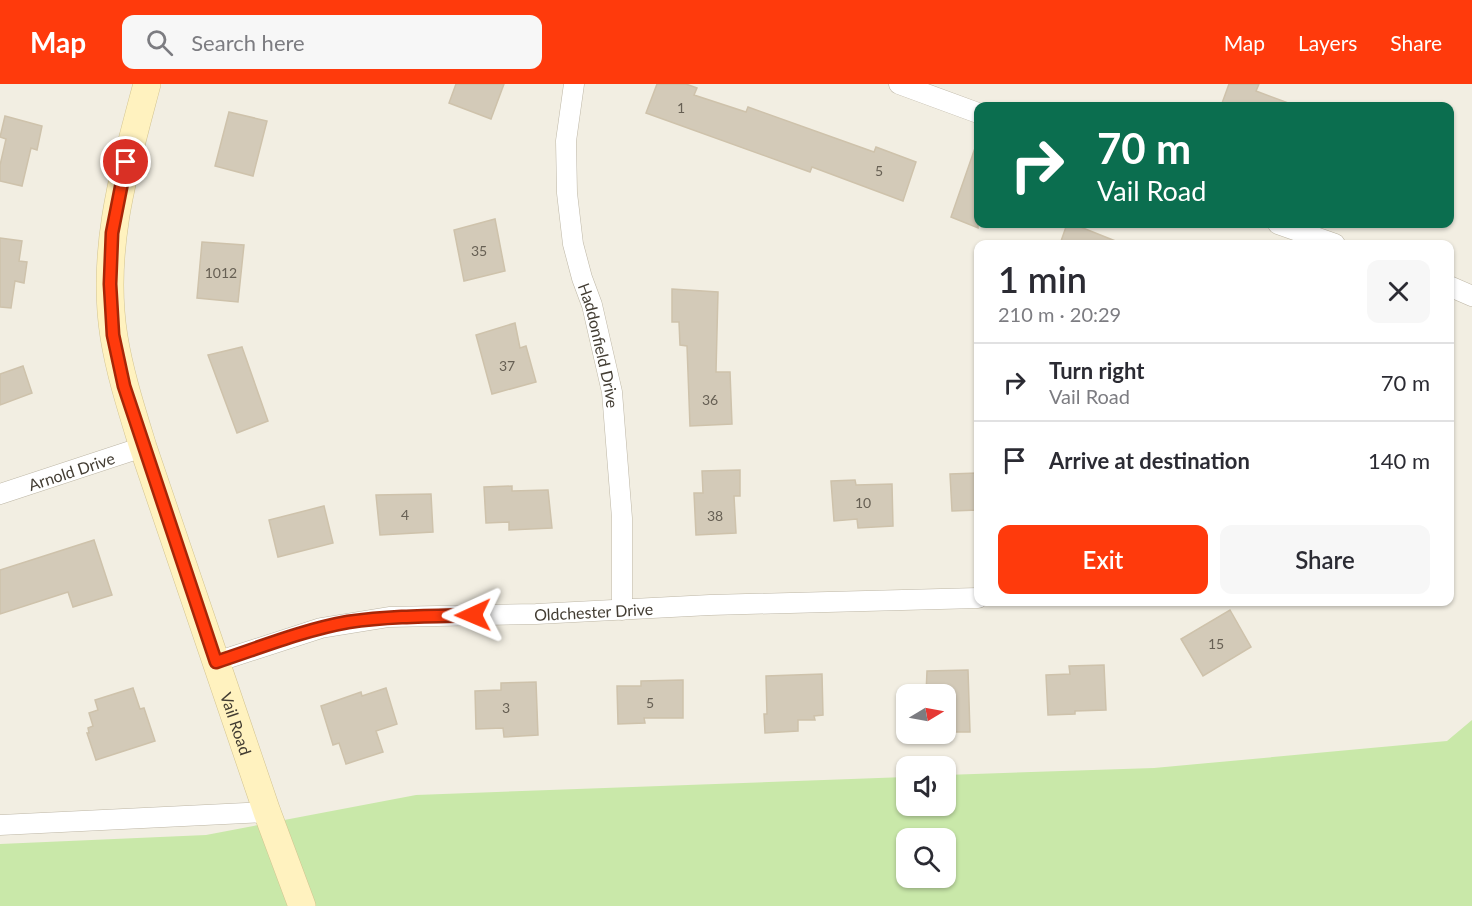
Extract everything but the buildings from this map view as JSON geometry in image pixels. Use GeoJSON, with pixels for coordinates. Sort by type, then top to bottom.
{"type":"FeatureCollection","features":[{"type":"Feature","properties":{"kind":"street","name":"Vail Road"},"geometry":{"type":"LineString","coordinates":[[147,84],[121,182],[112,233],[110,284],[113,335],[124,386],[143,447],[267,812],[302,906]]}},
{"type":"Feature","properties":{"kind":"street","name":"Haddonfield Drive"},"geometry":{"type":"LineString","coordinates":[[574,84],[566,141],[567,193],[573,244],[592,305],[612,392],[622,518],[622,610]]}},
{"type":"Feature","properties":{"kind":"street"},"geometry":{"type":"LineString","coordinates":[[899,84],[974,112]]}},
{"type":"Feature","properties":{"kind":"street"},"geometry":{"type":"LineString","coordinates":[[1288,228],[1320,240]]}},
{"type":"Feature","properties":{"kind":"street"},"geometry":{"type":"LineString","coordinates":[[1454,288],[1472,296]]}},
{"type":"Feature","properties":{"kind":"street","name":"Arnold Drive"},"geometry":{"type":"LineString","coordinates":[[0,494],[143,447]]}},
{"type":"Feature","properties":{"kind":"street","name":"Oldchester Drive"},"geometry":{"type":"LineString","coordinates":[[216,662],[321,628],[389,617],[974,598]]}},
{"type":"Feature","properties":{"kind":"street"},"geometry":{"type":"LineString","coordinates":[[0,825],[267,812]]}},
{"type":"Feature","properties":{"kind":"green space"},"geometry":{"type":"Polygon","coordinates":[[[1472,720],[1472,906],[0,906],[0,844],[206,835],[416,795],[896,777],[896,816],[956,816],[956,775],[1154,768],[1447,741],[1472,720]]]}},
{"type":"Feature","properties":{"kind":"route"},"geometry":{"type":"LineString","coordinates":[[126,162],[112,233],[110,284],[113,335],[124,386],[143,447],[216,662],[321,628],[348,622],[389,617],[473,615]]}}]}
